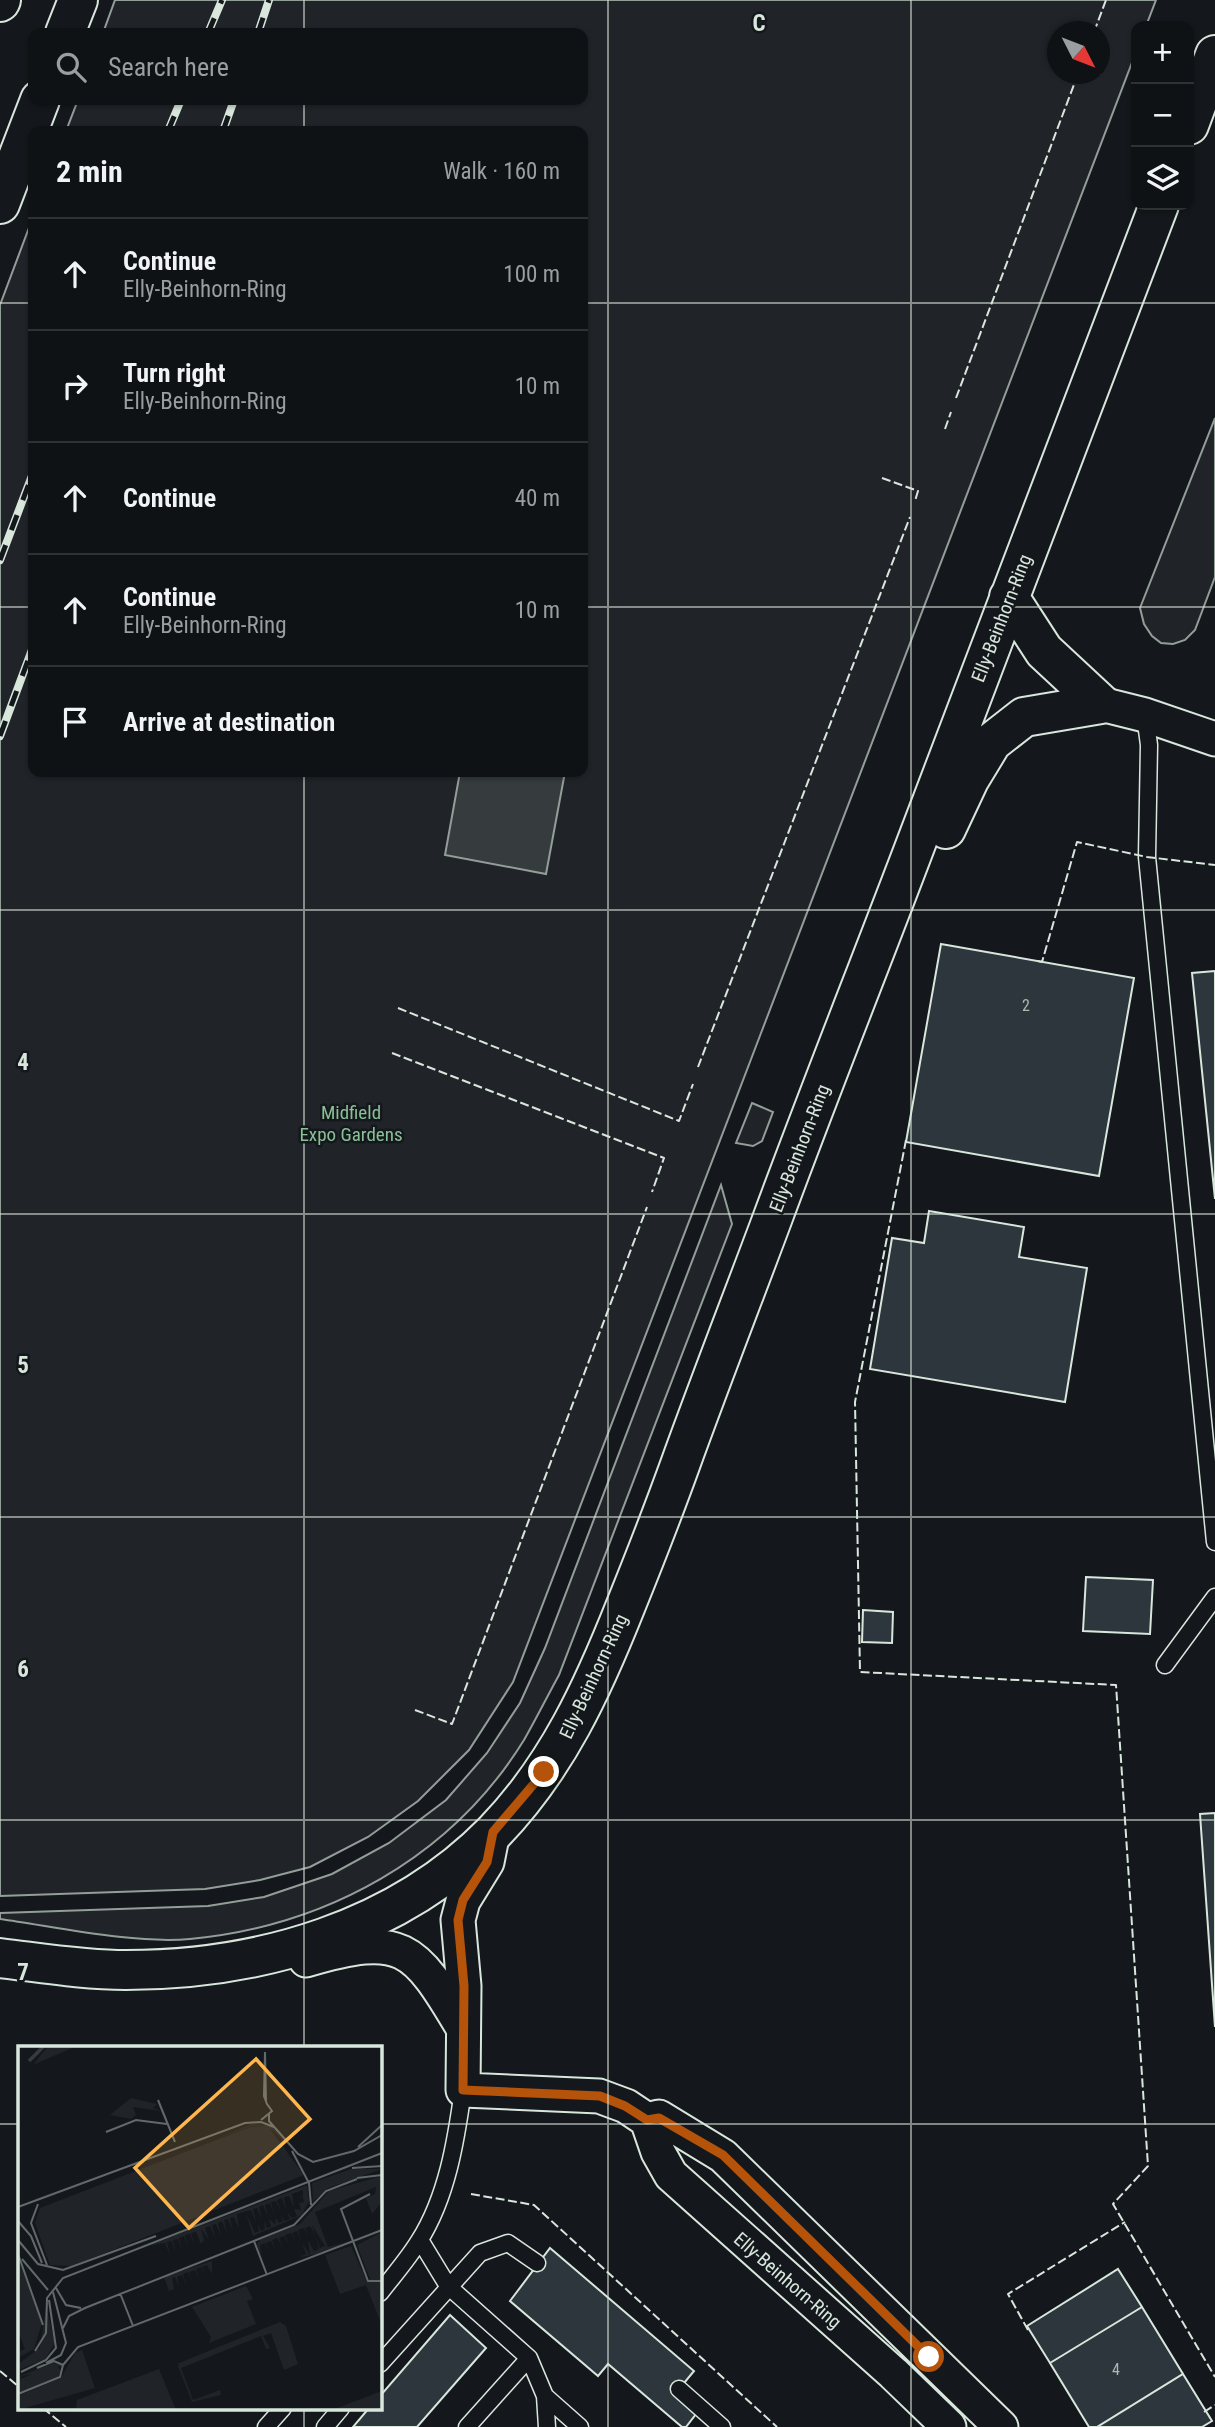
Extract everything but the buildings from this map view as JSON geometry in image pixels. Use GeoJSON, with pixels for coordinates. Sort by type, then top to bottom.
{"type":"FeatureCollection","features":[{"type":"Feature","properties":{"kind":"main road"},"geometry":{"type":"LineString","coordinates":[[67,28],[78,0]]}},
{"type":"Feature","properties":{"kind":"main road"},"geometry":{"type":"LineString","coordinates":[[1194,112],[1215,55]]}},
{"type":"Feature","properties":{"kind":"main road"},"geometry":{"type":"LineString","coordinates":[[30,126],[38,105]]}},
{"type":"Feature","properties":{"kind":"main road"},"geometry":{"type":"LineString","coordinates":[[0,204],[28,131]]}},
{"type":"Feature","properties":{"kind":"main road","name":"Elly-Beinhorn-Ring"},"geometry":{"type":"LineString","coordinates":[[1,1958],[125,1970],[241,1961],[273,1955],[361,1924],[386,1912],[461,1861],[493,1832],[544,1772],[580,1712],[601,1670],[1157,210]]}},
{"type":"Feature","properties":{"kind":"main road"},"geometry":{"type":"LineString","coordinates":[[1009,597],[1044,651],[1101,704]]}},
{"type":"Feature","properties":{"kind":"main road"},"geometry":{"type":"LineString","coordinates":[[907,868],[937,848],[969,780],[992,742],[1024,717],[1101,704]]}},
{"type":"Feature","properties":{"kind":"street"},"geometry":{"type":"LineString","coordinates":[[1101,704],[1145,715],[1215,739]]}},
{"type":"Feature","properties":{"kind":"street"},"geometry":{"type":"LineString","coordinates":[[463,2090],[465,2031],[458,1920],[463,1900],[487,1862],[493,1832]]}},
{"type":"Feature","properties":{"kind":"street","name":"Elly-Beinhorn-Ring"},"geometry":{"type":"LineString","coordinates":[[273,1955],[304,1961],[344,1949],[369,1945],[391,1947],[406,1954],[425,1969],[465,2031]]}},
{"type":"Feature","properties":{"kind":"street","name":"Elly-Beinhorn-Ring"},"geometry":{"type":"LineString","coordinates":[[463,2090],[600,2096],[625,2106],[647,2120],[671,2175],[893,2373],[949,2427]]}},
{"type":"Feature","properties":{"kind":"street","name":"Elly-Beinhorn-Ring"},"geometry":{"type":"LineString","coordinates":[[647,2120],[659,2118],[723,2155],[1001,2427]]}},
{"type":"Feature","properties":{"kind":"lane"},"geometry":{"type":"LineString","coordinates":[[1145,715],[1149,745],[1147,857],[1215,1542]]}},
{"type":"Feature","properties":{"kind":"lane"},"geometry":{"type":"LineString","coordinates":[[1165,1664],[1215,1597]]}},
{"type":"Feature","properties":{"kind":"lane"},"geometry":{"type":"LineString","coordinates":[[382,2290],[420,2240],[441,2193],[457,2134],[463,2090]]}},
{"type":"Feature","properties":{"kind":"lane"},"geometry":{"type":"LineString","coordinates":[[420,2240],[448,2286],[530,2358],[545,2396],[547,2427]]}},
{"type":"Feature","properties":{"kind":"lane"},"geometry":{"type":"LineString","coordinates":[[382,2362],[480,2253],[508,2243],[537,2263]]}},
{"type":"Feature","properties":{"kind":"lane"},"geometry":{"type":"LineString","coordinates":[[467,2427],[530,2358]]}},
{"type":"Feature","properties":{"kind":"lane"},"geometry":{"type":"LineString","coordinates":[[679,2389],[722,2427]]}},
{"type":"Feature","properties":{"kind":"lane"},"geometry":{"type":"LineString","coordinates":[[545,2396],[580,2427]]}},
{"type":"Feature","properties":{"kind":"lane"},"geometry":{"type":"LineString","coordinates":[[266,2427],[281,2410]]}},
{"type":"Feature","properties":{"kind":"lane"},"geometry":{"type":"LineString","coordinates":[[324,2427],[339,2410]]}},
{"type":"Feature","properties":{"kind":"green space","name":"Midfield Expo Gardens"},"geometry":{"type":"Polygon","coordinates":[[[115,0],[1156,0],[1148,21],[1131,21],[1131,65],[513,1682],[469,1750],[418,1801],[368,1837],[310,1867],[260,1880],[205,1889],[0,1896],[0,305],[28,230],[28,777],[588,777],[588,126],[68,126],[76,105],[588,105],[588,28],[105,28],[115,0]]]}},
{"type":"Feature","properties":{"kind":"green space"},"geometry":{"type":"Polygon","coordinates":[[[1215,418],[1215,577],[1195,630],[1185,640],[1173,644],[1161,643],[1144,624],[1140,608],[1215,418]]]}},
{"type":"Feature","properties":{"kind":"green space"},"geometry":{"type":"Polygon","coordinates":[[[752,1103],[773,1112],[762,1141],[753,1146],[736,1143],[752,1103]]]}},
{"type":"Feature","properties":{"kind":"green space"},"geometry":{"type":"Polygon","coordinates":[[[721,1185],[732,1224],[559,1675],[524,1740],[494,1782],[460,1819],[422,1851],[381,1879],[336,1901],[289,1919],[240,1932],[190,1939],[144,1939],[0,1919],[0,1913],[208,1906],[264,1897],[332,1874],[389,1843],[446,1800],[487,1753],[520,1703],[545,1648],[721,1185]]]}},
{"type":"Feature","properties":{"kind":"shaded area"},"geometry":{"type":"Polygon","coordinates":[[[459,777],[564,777],[546,874],[445,855],[459,777]]]}},
{"type":"Feature","properties":{"kind":"railway"},"geometry":{"type":"LineString","coordinates":[[210,28],[222,0]]}},
{"type":"Feature","properties":{"kind":"railway"},"geometry":{"type":"LineString","coordinates":[[260,28],[269,0]]}},
{"type":"Feature","properties":{"kind":"railway"},"geometry":{"type":"LineString","coordinates":[[170,126],[179,105]]}},
{"type":"Feature","properties":{"kind":"railway"},"geometry":{"type":"LineString","coordinates":[[225,126],[232,105]]}},
{"type":"Feature","properties":{"kind":"railway"},"geometry":{"type":"LineString","coordinates":[[0,560],[28,486]]}},
{"type":"Feature","properties":{"kind":"railway"},"geometry":{"type":"LineString","coordinates":[[0,736],[28,660]]}},
{"type":"Feature","properties":{"kind":"fence"},"geometry":{"type":"LineString","coordinates":[[1098,21],[1106,0]]}},
{"type":"Feature","properties":{"kind":"fence"},"geometry":{"type":"LineString","coordinates":[[956,398],[1074,84]]}},
{"type":"Feature","properties":{"kind":"fence"},"geometry":{"type":"LineString","coordinates":[[945,429],[951,412]]}},
{"type":"Feature","properties":{"kind":"fence"},"geometry":{"type":"LineString","coordinates":[[882,478],[918,491],[915,501]]}},
{"type":"Feature","properties":{"kind":"fence"},"geometry":{"type":"LineString","coordinates":[[698,1067],[910,517]]}},
{"type":"Feature","properties":{"kind":"fence"},"geometry":{"type":"LineString","coordinates":[[1038,961],[1042,962],[1077,842],[1147,857],[1215,865]]}},
{"type":"Feature","properties":{"kind":"fence"},"geometry":{"type":"LineString","coordinates":[[398,1008],[679,1121],[693,1084]]}},
{"type":"Feature","properties":{"kind":"fence"},"geometry":{"type":"LineString","coordinates":[[392,1053],[664,1158],[652,1192]]}},
{"type":"Feature","properties":{"kind":"fence"},"geometry":{"type":"LineString","coordinates":[[906,1140],[855,1402],[860,1672],[1116,1685],[1148,2166],[1113,2204],[1215,2377]]}},
{"type":"Feature","properties":{"kind":"fence"},"geometry":{"type":"LineString","coordinates":[[415,1710],[452,1724],[647,1207]]}},
{"type":"Feature","properties":{"kind":"fence"},"geometry":{"type":"LineString","coordinates":[[471,2194],[534,2205],[777,2427]]}},
{"type":"Feature","properties":{"kind":"fence"},"geometry":{"type":"LineString","coordinates":[[1028,2330],[1008,2294],[1125,2222]]}},
{"type":"Feature","properties":{"kind":"fence"},"geometry":{"type":"LineString","coordinates":[[0,2371],[18,2386]]}},
{"type":"Feature","properties":{"kind":"fence"},"geometry":{"type":"LineString","coordinates":[[1204,2412],[1215,2405]]}},
{"type":"Feature","properties":{"kind":"fence"},"geometry":{"type":"LineString","coordinates":[[45,2410],[66,2427]]}},
{"type":"Feature","properties":{"kind":"route"},"geometry":{"type":"LineString","coordinates":[[544,1772],[493,1832],[487,1862],[463,1900],[458,1920],[464,1986],[463,2090],[600,2096],[625,2106],[647,2120],[659,2118],[723,2155],[929,2357]]}}]}
